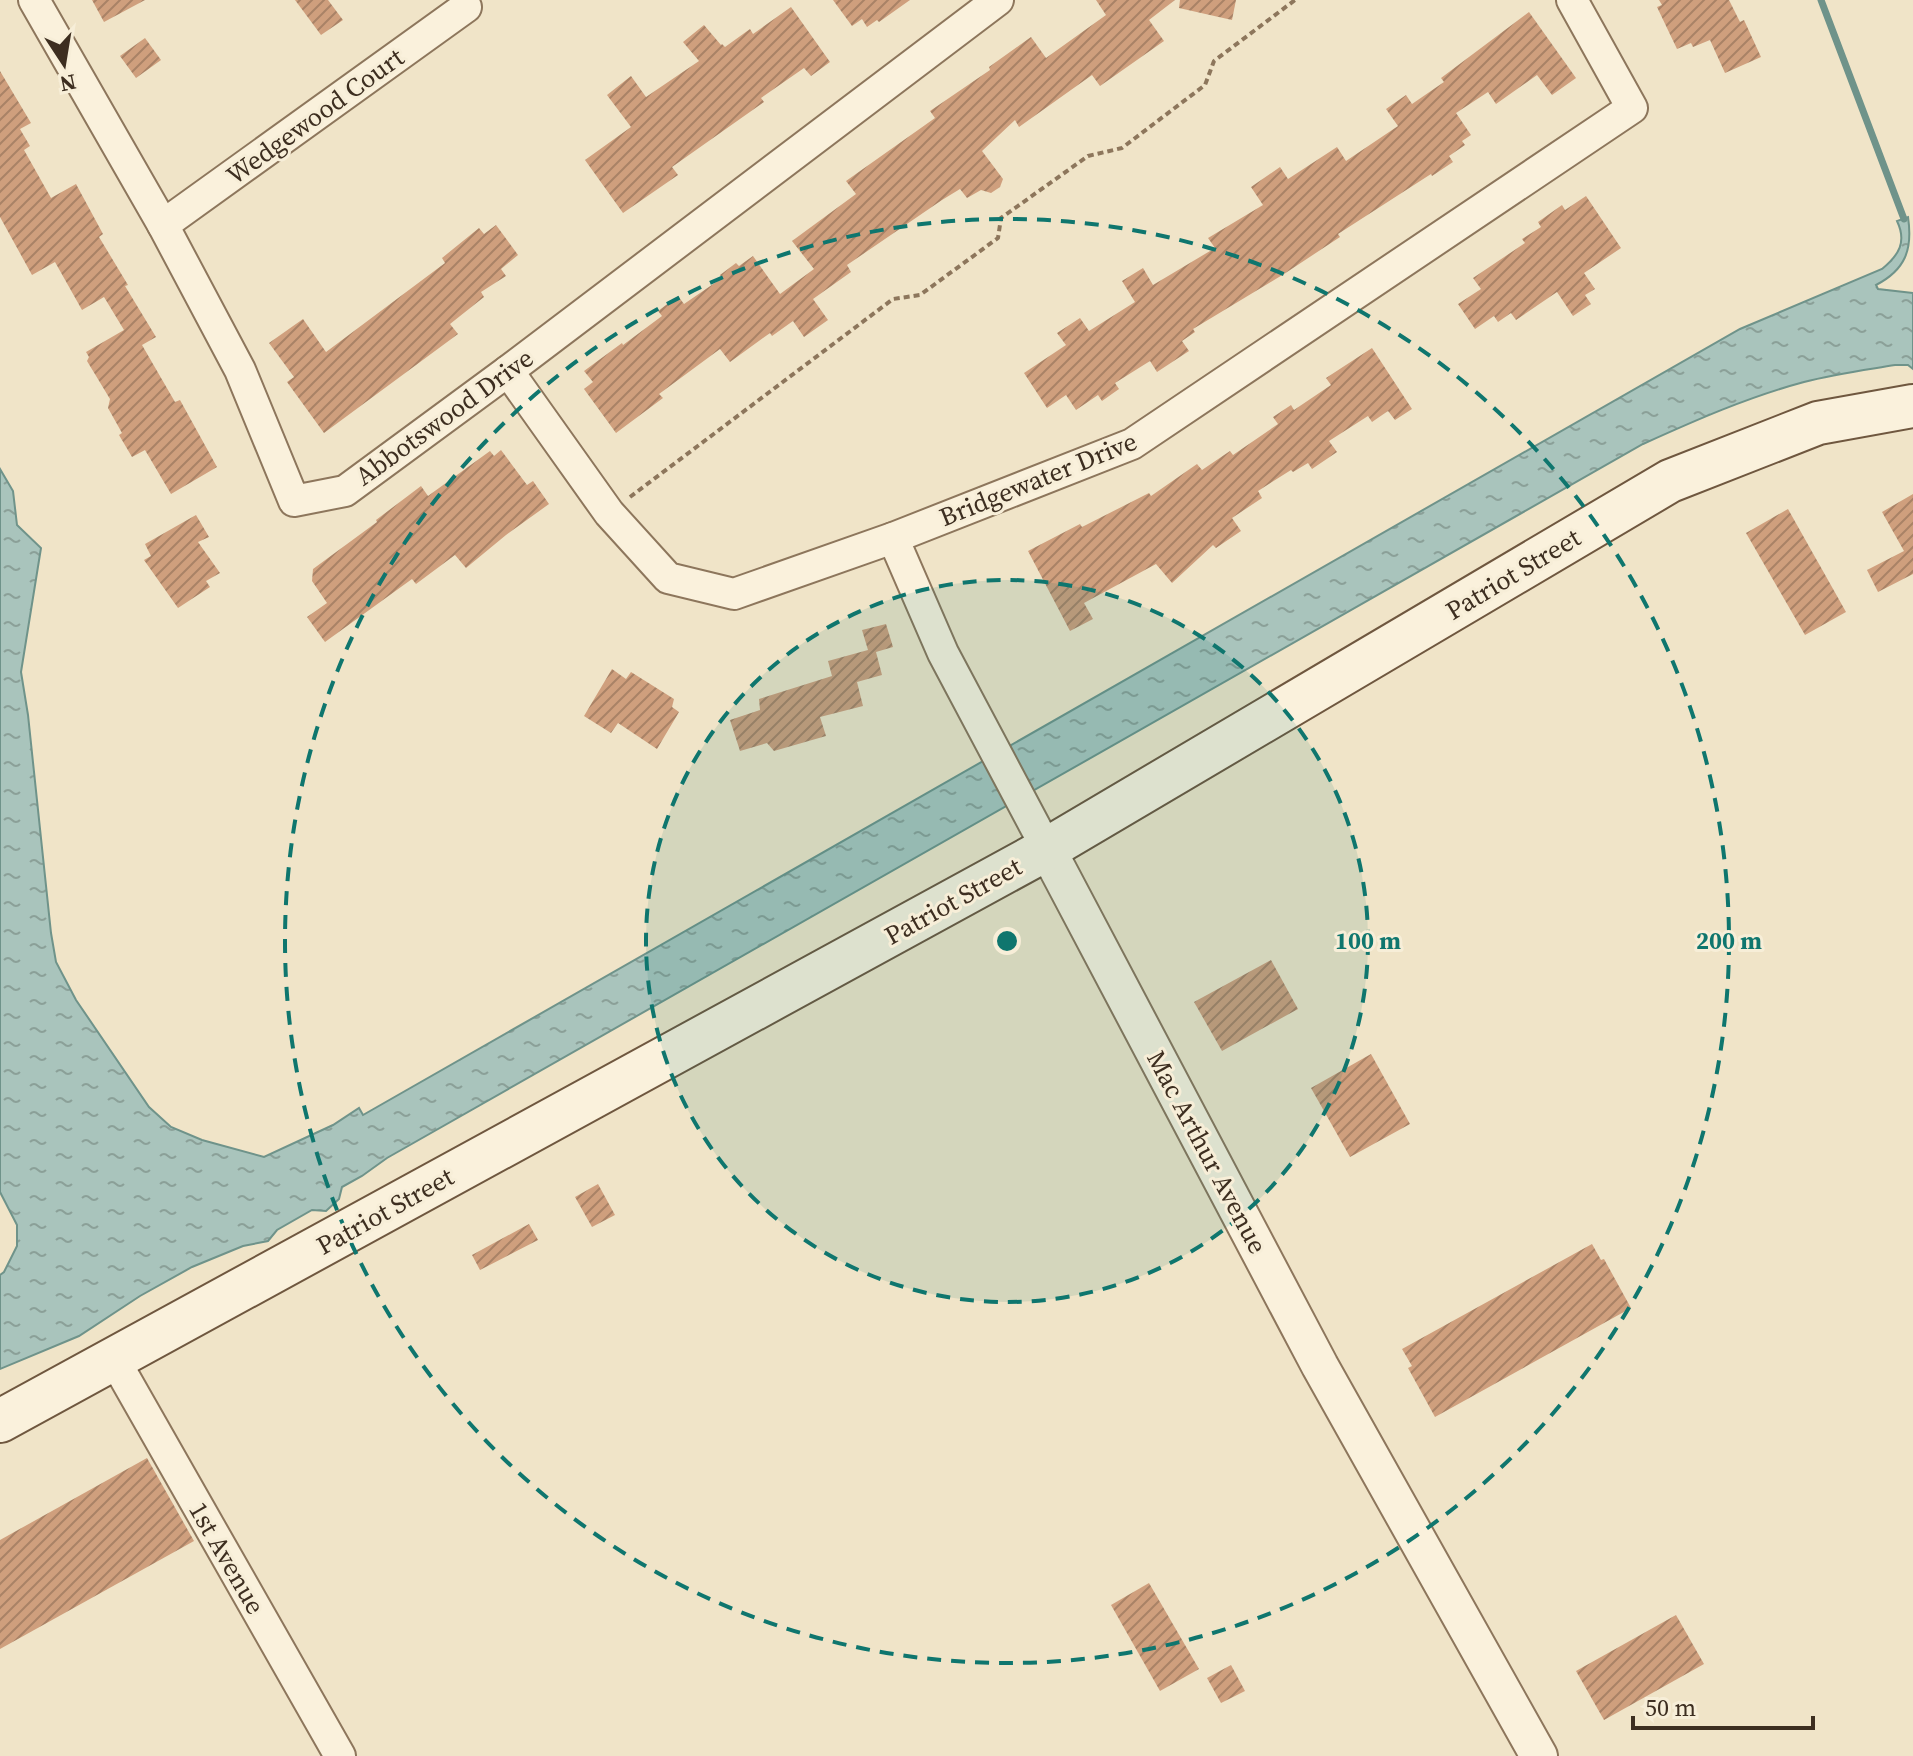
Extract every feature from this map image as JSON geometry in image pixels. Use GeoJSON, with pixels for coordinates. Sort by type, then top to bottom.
{"type":"FeatureCollection","features":[{"type":"Feature","properties":{"kind":"main road","name":"Patriot Street"},"geometry":{"type":"LineString","coordinates":[[0,1421],[1047,849],[1670,481],[1818,423],[1913,406]]}},
{"type":"Feature","properties":{"kind":"street","name":"Abbotswood Drive"},"geometry":{"type":"LineString","coordinates":[[34,0],[163,225],[240,370],[294,501],[345,491],[998,0]]}},
{"type":"Feature","properties":{"kind":"street","name":"Bridgewater Drive"},"geometry":{"type":"LineString","coordinates":[[508,371],[609,513],[668,578],[734,594],[893,538],[1132,444],[1632,108],[1572,0]]}},
{"type":"Feature","properties":{"kind":"street","name":"Wedgewood Court"},"geometry":{"type":"LineString","coordinates":[[163,225],[466,7]]}},
{"type":"Feature","properties":{"kind":"street","name":"Mac Arthur Avenue"},"geometry":{"type":"LineString","coordinates":[[893,538],[943,653],[1320,1366],[1539,1756]]}},
{"type":"Feature","properties":{"kind":"street","name":"1st Avenue"},"geometry":{"type":"LineString","coordinates":[[114,1359],[340,1756]]}},
{"type":"Feature","properties":{"kind":"path"},"geometry":{"type":"LineString","coordinates":[[609,513],[893,299],[920,295],[998,238],[1001,218],[1088,156],[1122,148],[1205,85],[1214,61],[1295,0]]}},
{"type":"Feature","properties":{"kind":"water"},"geometry":{"type":"Polygon","coordinates":[[[1908,217],[1909,239],[1905,258],[1894,273],[1876,285],[1878,289],[1913,293],[1913,369],[1908,365],[1895,365],[1804,382],[1742,402],[1643,444],[387,1158],[342,1187],[339,1199],[326,1211],[312,1210],[277,1230],[268,1241],[243,1246],[192,1267],[79,1336],[0,1369],[0,1275],[17,1246],[17,1225],[0,1192],[0,469],[13,491],[17,525],[41,548],[21,672],[56,962],[76,1000],[149,1107],[171,1127],[202,1140],[264,1157],[333,1125],[359,1108],[363,1115],[1740,329],[1882,269],[1900,248],[1901,235],[1897,221],[1908,217]]]}},
{"type":"Feature","properties":{"kind":"building"},"geometry":{"type":"Polygon","coordinates":[[[92,0],[145,0],[104,22],[92,0]]]}},
{"type":"Feature","properties":{"kind":"building"},"geometry":{"type":"Polygon","coordinates":[[[295,0],[328,0],[343,20],[321,35],[295,0]]]}},
{"type":"Feature","properties":{"kind":"building"},"geometry":{"type":"Polygon","coordinates":[[[833,0],[910,0],[867,27],[862,19],[852,26],[833,0]]]}},
{"type":"Feature","properties":{"kind":"building"},"geometry":{"type":"Polygon","coordinates":[[[1096,0],[1175,0],[1149,20],[1164,41],[1100,86],[1092,75],[1019,127],[1015,120],[982,151],[1003,179],[1000,187],[991,193],[981,190],[967,198],[960,189],[847,265],[851,272],[813,299],[828,320],[804,337],[793,321],[772,336],[770,333],[730,362],[720,349],[659,394],[663,398],[616,433],[584,389],[593,382],[584,371],[662,316],[658,311],[678,296],[684,304],[722,278],[720,275],[736,263],[739,266],[753,256],[780,294],[814,269],[792,241],[856,194],[846,181],[935,118],[930,111],[1031,37],[1046,58],[1106,15],[1096,0]]]}},
{"type":"Feature","properties":{"kind":"building"},"geometry":{"type":"Polygon","coordinates":[[[1180,0],[1236,0],[1232,20],[1179,8],[1180,0]]]}},
{"type":"Feature","properties":{"kind":"building"},"geometry":{"type":"Polygon","coordinates":[[[1659,0],[1729,0],[1740,22],[1744,20],[1761,57],[1725,73],[1710,40],[1677,49],[1657,7],[1662,5],[1659,0]]]}},
{"type":"Feature","properties":{"kind":"building"},"geometry":{"type":"Polygon","coordinates":[[[791,7],[830,62],[811,76],[804,68],[761,98],[764,102],[672,167],[678,175],[623,213],[585,160],[631,127],[607,95],[631,76],[646,97],[699,61],[683,42],[704,25],[725,47],[750,29],[753,34],[791,7]]]}},
{"type":"Feature","properties":{"kind":"building"},"geometry":{"type":"Polygon","coordinates":[[[1529,12],[1576,78],[1552,95],[1537,75],[1496,104],[1488,92],[1456,113],[1471,135],[1462,141],[1465,145],[1449,156],[1453,162],[1338,234],[1340,237],[1284,274],[1193,329],[1195,332],[1182,341],[1189,351],[1157,372],[1150,361],[1115,383],[1119,389],[1102,401],[1098,395],[1076,410],[1066,395],[1047,408],[1024,373],[1066,345],[1057,333],[1080,318],[1089,331],[1135,302],[1122,281],[1143,268],[1153,285],[1215,248],[1208,238],[1263,205],[1251,187],[1280,167],[1288,179],[1337,147],[1346,161],[1398,126],[1386,109],[1406,95],[1412,104],[1444,82],[1441,78],[1529,12]]]}},
{"type":"Feature","properties":{"kind":"building"},"geometry":{"type":"Polygon","coordinates":[[[145,38],[161,60],[136,78],[120,56],[145,38]]]}},
{"type":"Feature","properties":{"kind":"building"},"geometry":{"type":"Polygon","coordinates":[[[0,71],[31,123],[20,129],[30,146],[24,150],[51,198],[76,184],[103,234],[99,237],[156,337],[142,345],[175,402],[180,400],[217,467],[171,494],[145,450],[132,457],[108,408],[110,399],[87,361],[89,357],[86,352],[124,330],[104,297],[82,310],[55,262],[32,275],[0,217],[0,71]]]}},
{"type":"Feature","properties":{"kind":"building"},"geometry":{"type":"Polygon","coordinates":[[[1586,196],[1621,248],[1584,273],[1595,289],[1585,295],[1591,304],[1573,316],[1557,292],[1516,320],[1511,313],[1498,322],[1494,316],[1475,329],[1458,304],[1481,289],[1473,278],[1525,243],[1522,239],[1541,227],[1538,222],[1562,205],[1565,210],[1586,196]]]}},
{"type":"Feature","properties":{"kind":"building"},"geometry":{"type":"Polygon","coordinates":[[[496,225],[518,255],[501,269],[506,276],[481,292],[484,297],[450,324],[458,334],[324,433],[287,382],[294,377],[269,343],[303,319],[326,352],[445,263],[442,258],[479,228],[484,234],[496,225]]]}},
{"type":"Feature","properties":{"kind":"building"},"geometry":{"type":"Polygon","coordinates":[[[1372,348],[1412,409],[1395,420],[1388,411],[1372,422],[1368,416],[1329,441],[1337,452],[1312,469],[1308,463],[1293,472],[1291,470],[1258,491],[1262,498],[1232,518],[1241,531],[1216,548],[1213,545],[1172,583],[1156,564],[1084,603],[1093,619],[1070,631],[1028,551],[1149,493],[1151,496],[1197,464],[1202,470],[1230,451],[1233,455],[1278,424],[1273,417],[1291,405],[1294,410],[1331,385],[1326,378],[1372,348]]]}},
{"type":"Feature","properties":{"kind":"building"},"geometry":{"type":"Polygon","coordinates":[[[501,450],[527,485],[533,481],[549,504],[466,568],[455,555],[416,584],[412,579],[325,642],[307,617],[327,603],[312,581],[313,569],[421,486],[428,496],[490,451],[494,456],[501,450]]]}},
{"type":"Feature","properties":{"kind":"building"},"geometry":{"type":"Polygon","coordinates":[[[1913,494],[1913,574],[1878,592],[1867,570],[1904,551],[1882,512],[1913,494]]]}},
{"type":"Feature","properties":{"kind":"building"},"geometry":{"type":"Polygon","coordinates":[[[1788,509],[1846,612],[1805,635],[1746,533],[1788,509]]]}},
{"type":"Feature","properties":{"kind":"building"},"geometry":{"type":"Polygon","coordinates":[[[196,515],[209,537],[198,542],[220,573],[206,581],[210,587],[178,608],[144,560],[151,556],[145,544],[196,515]]]}},
{"type":"Feature","properties":{"kind":"building"},"geometry":{"type":"Polygon","coordinates":[[[886,624],[893,647],[876,652],[882,675],[857,682],[863,706],[820,717],[826,736],[774,751],[767,743],[740,751],[730,720],[760,710],[759,699],[832,676],[828,661],[868,650],[862,630],[886,624]]]}},
{"type":"Feature","properties":{"kind":"building"},"geometry":{"type":"Polygon","coordinates":[[[612,669],[626,679],[631,672],[674,699],[672,707],[679,712],[657,749],[618,723],[611,733],[584,716],[612,669]]]}},
{"type":"Feature","properties":{"kind":"building"},"geometry":{"type":"Polygon","coordinates":[[[1271,960],[1298,1009],[1222,1051],[1194,1002],[1271,960]]]}},
{"type":"Feature","properties":{"kind":"building"},"geometry":{"type":"Polygon","coordinates":[[[1371,1054],[1410,1124],[1350,1157],[1311,1088],[1371,1054]]]}},
{"type":"Feature","properties":{"kind":"building"},"geometry":{"type":"Polygon","coordinates":[[[598,1184],[615,1215],[592,1227],[575,1197],[598,1184]]]}},
{"type":"Feature","properties":{"kind":"building"},"geometry":{"type":"Polygon","coordinates":[[[529,1224],[538,1240],[480,1270],[472,1255],[529,1224]]]}},
{"type":"Feature","properties":{"kind":"building"},"geometry":{"type":"Polygon","coordinates":[[[1592,1244],[1601,1260],[1604,1259],[1631,1308],[1435,1417],[1408,1368],[1412,1366],[1402,1349],[1592,1244]]]}},
{"type":"Feature","properties":{"kind":"building"},"geometry":{"type":"Polygon","coordinates":[[[147,1458],[194,1541],[0,1649],[0,1540],[147,1458]]]}},
{"type":"Feature","properties":{"kind":"building"},"geometry":{"type":"Polygon","coordinates":[[[1149,1583],[1199,1669],[1160,1691],[1111,1605],[1149,1583]]]}},
{"type":"Feature","properties":{"kind":"building"},"geometry":{"type":"Polygon","coordinates":[[[1676,1615],[1704,1664],[1604,1720],[1576,1671],[1676,1615]]]}},
{"type":"Feature","properties":{"kind":"building"},"geometry":{"type":"Polygon","coordinates":[[[1231,1665],[1245,1691],[1221,1703],[1207,1678],[1231,1665]]]}},
{"type":"Feature","properties":{"kind":"waterway"},"geometry":{"type":"LineString","coordinates":[[1821,0],[1904,219]]}}]}
